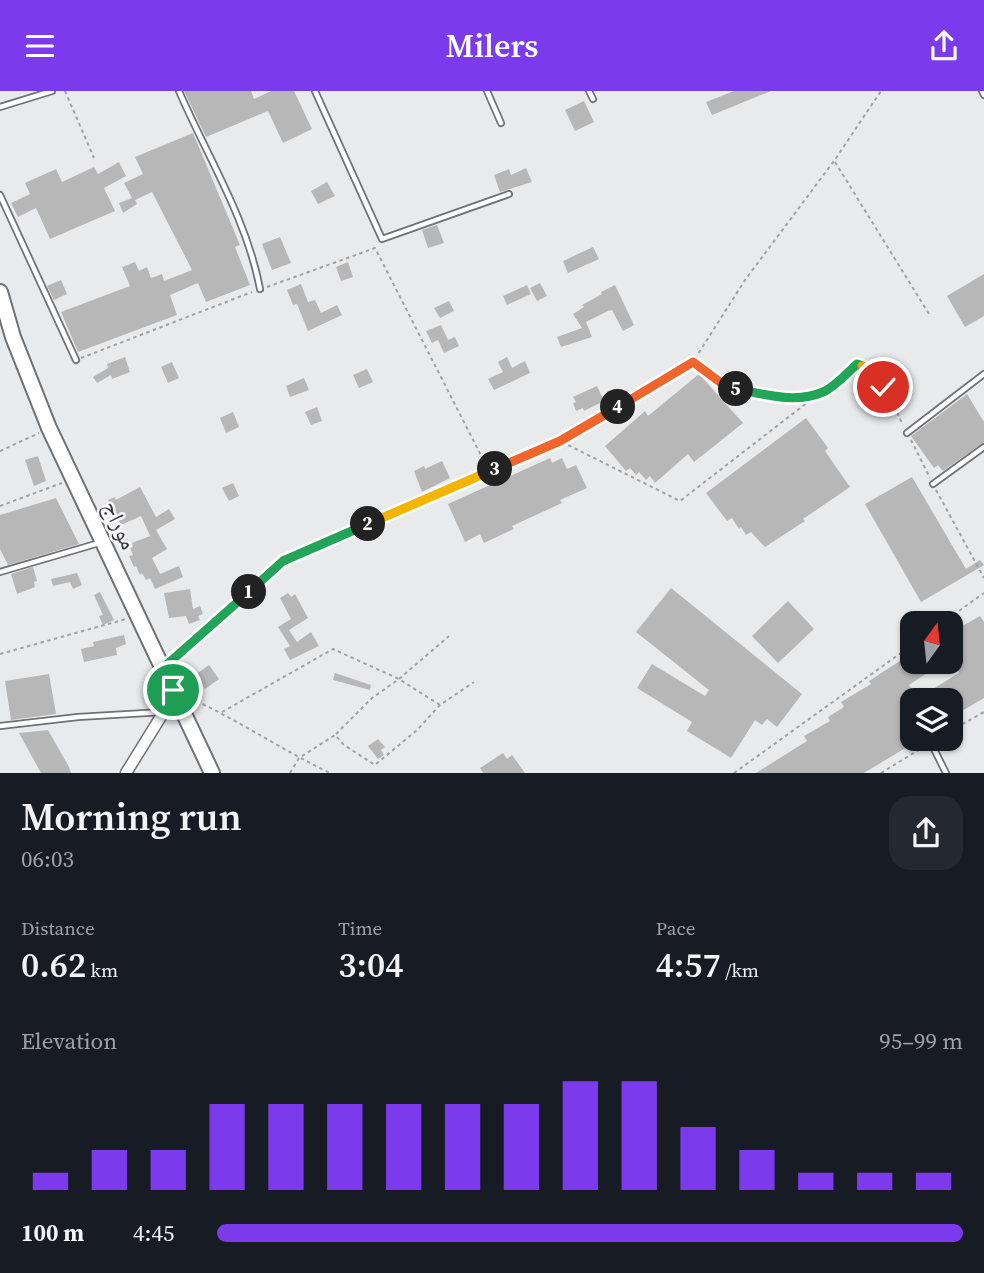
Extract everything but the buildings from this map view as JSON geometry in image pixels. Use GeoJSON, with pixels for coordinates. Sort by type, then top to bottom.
{"type":"FeatureCollection","features":[{"type":"Feature","properties":{"kind":"main road","name":"موراج"},"geometry":{"type":"LineString","coordinates":[[0,292],[13,337],[50,428],[212,772]]}},
{"type":"Feature","properties":{"kind":"street"},"geometry":{"type":"LineString","coordinates":[[127,772],[173,690]]}},
{"type":"Feature","properties":{"kind":"lane"},"geometry":{"type":"LineString","coordinates":[[0,107],[52,91]]}},
{"type":"Feature","properties":{"kind":"lane"},"geometry":{"type":"LineString","coordinates":[[179,91],[243,226],[255,261],[260,289]]}},
{"type":"Feature","properties":{"kind":"lane"},"geometry":{"type":"LineString","coordinates":[[315,91],[382,239],[509,194]]}},
{"type":"Feature","properties":{"kind":"lane"},"geometry":{"type":"LineString","coordinates":[[487,91],[501,123]]}},
{"type":"Feature","properties":{"kind":"lane"},"geometry":{"type":"LineString","coordinates":[[589,91],[593,99]]}},
{"type":"Feature","properties":{"kind":"lane"},"geometry":{"type":"LineString","coordinates":[[0,195],[76,360]]}},
{"type":"Feature","properties":{"kind":"lane"},"geometry":{"type":"LineString","coordinates":[[907,433],[984,375]]}},
{"type":"Feature","properties":{"kind":"lane"},"geometry":{"type":"LineString","coordinates":[[933,484],[984,447]]}},
{"type":"Feature","properties":{"kind":"lane"},"geometry":{"type":"LineString","coordinates":[[0,572],[103,542]]}},
{"type":"Feature","properties":{"kind":"lane"},"geometry":{"type":"LineString","coordinates":[[0,726],[78,717],[163,712]]}},
{"type":"Feature","properties":{"kind":"lane"},"geometry":{"type":"LineString","coordinates":[[934,751],[946,772]]}},
{"type":"Feature","properties":{"kind":"path"},"geometry":{"type":"LineString","coordinates":[[65,91],[94,158]]}},
{"type":"Feature","properties":{"kind":"path"},"geometry":{"type":"LineString","coordinates":[[163,668],[283,561],[560,441],[693,362],[745,281],[834,161],[881,91]]}},
{"type":"Feature","properties":{"kind":"path"},"geometry":{"type":"LineString","coordinates":[[834,161],[929,314]]}},
{"type":"Feature","properties":{"kind":"path"},"geometry":{"type":"LineString","coordinates":[[76,360],[375,248],[489,472]]}},
{"type":"Feature","properties":{"kind":"path"},"geometry":{"type":"LineString","coordinates":[[693,362],[728,388],[789,399],[824,392]]}},
{"type":"Feature","properties":{"kind":"path"},"geometry":{"type":"LineString","coordinates":[[560,441],[680,501],[857,364],[867,368],[883,387],[984,578]]}},
{"type":"Feature","properties":{"kind":"path"},"geometry":{"type":"LineString","coordinates":[[0,451],[50,428]]}},
{"type":"Feature","properties":{"kind":"path"},"geometry":{"type":"LineString","coordinates":[[0,506],[73,479]]}},
{"type":"Feature","properties":{"kind":"path"},"geometry":{"type":"LineString","coordinates":[[959,611],[984,593]]}},
{"type":"Feature","properties":{"kind":"path"},"geometry":{"type":"LineString","coordinates":[[0,654],[137,616]]}},
{"type":"Feature","properties":{"kind":"path"},"geometry":{"type":"LineString","coordinates":[[290,772],[299,758],[335,734],[372,698],[399,679],[449,636]]}},
{"type":"Feature","properties":{"kind":"path"},"geometry":{"type":"LineString","coordinates":[[222,712],[333,649],[399,679],[440,705]]}},
{"type":"Feature","properties":{"kind":"path"},"geometry":{"type":"LineString","coordinates":[[734,772],[900,654]]}},
{"type":"Feature","properties":{"kind":"path"},"geometry":{"type":"LineString","coordinates":[[335,734],[344,745],[374,765],[417,730],[440,705],[474,682]]}},
{"type":"Feature","properties":{"kind":"path"},"geometry":{"type":"LineString","coordinates":[[173,690],[222,712],[299,758],[330,772]]}},
{"type":"Feature","properties":{"kind":"path"},"geometry":{"type":"LineString","coordinates":[[963,724],[984,712]]}},
{"type":"Feature","properties":{"kind":"path"},"geometry":{"type":"LineString","coordinates":[[881,772],[916,751]]}},
{"type":"Feature","properties":{"kind":"route"},"geometry":{"type":"LineString","coordinates":[[173,690],[163,668],[283,561],[560,441],[693,362],[728,388],[789,399],[824,392],[857,364],[867,368],[883,387]]}}]}
